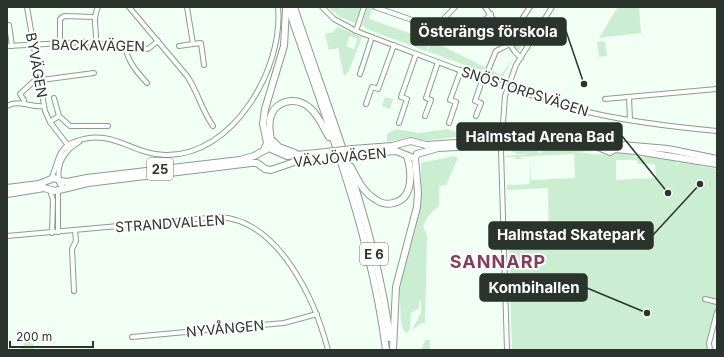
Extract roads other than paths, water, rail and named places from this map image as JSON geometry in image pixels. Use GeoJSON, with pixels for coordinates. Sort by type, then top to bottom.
{"type":"FeatureCollection","features":[{"type":"Feature","properties":{"kind":"highway","name":"E 6"},"geometry":{"type":"LineString","coordinates":[[287,7],[339,151],[360,203],[376,260],[392,350]]}},
{"type":"Feature","properties":{"kind":"highway"},"geometry":{"type":"LineString","coordinates":[[260,165],[259,158],[267,143],[263,124],[265,109],[284,46],[287,7]]}},
{"type":"Feature","properties":{"kind":"highway","name":"E 6"},"geometry":{"type":"LineString","coordinates":[[294,7],[366,244],[375,284],[386,350]]}},
{"type":"Feature","properties":{"kind":"highway"},"geometry":{"type":"LineString","coordinates":[[276,151],[270,135],[270,119],[277,107],[290,101],[301,102],[310,108],[367,193],[374,199],[385,204],[399,201],[408,192],[411,179],[406,155]]}},
{"type":"Feature","properties":{"kind":"highway"},"geometry":{"type":"LineString","coordinates":[[270,135],[278,147],[298,154]]}},
{"type":"Feature","properties":{"kind":"highway","name":"VÄXJÖVÄGEN"},"geometry":{"type":"LineString","coordinates":[[354,152],[412,141],[418,144],[605,140],[611,138],[622,145],[668,149],[717,159]]}},
{"type":"Feature","properties":{"kind":"highway"},"geometry":{"type":"LineString","coordinates":[[604,149],[605,140]]}},
{"type":"Feature","properties":{"kind":"highway","name":"VÄXJÖVÄGEN"},"geometry":{"type":"LineString","coordinates":[[7,188],[38,184],[50,180],[67,182],[87,178],[240,160],[269,148],[287,156],[298,154],[392,151],[406,155],[417,154],[438,148],[501,142],[596,146],[610,152],[616,149],[642,151],[717,164]]}},
{"type":"Feature","properties":{"kind":"highway"},"geometry":{"type":"LineString","coordinates":[[616,142],[616,149]]}},
{"type":"Feature","properties":{"kind":"highway","name":"VÄXJÖVÄGEN"},"geometry":{"type":"LineString","coordinates":[[406,143],[403,148],[406,155]]}},
{"type":"Feature","properties":{"kind":"highway"},"geometry":{"type":"LineString","coordinates":[[392,350],[396,287],[416,207],[418,144]]}},
{"type":"Feature","properties":{"kind":"highway","name":"VÄXJÖVÄGEN"},"geometry":{"type":"LineString","coordinates":[[276,151],[280,162],[276,168]]}},
{"type":"Feature","properties":{"kind":"highway","name":"VÄXJÖVÄGEN"},"geometry":{"type":"LineString","coordinates":[[7,194],[44,188],[59,190],[88,183],[251,163],[260,165],[268,170],[326,154]]}},
{"type":"Feature","properties":{"kind":"highway"},"geometry":{"type":"LineString","coordinates":[[50,180],[48,184],[50,190]]}},
{"type":"Feature","properties":{"kind":"highway"},"geometry":{"type":"LineString","coordinates":[[59,181],[59,190]]}},
{"type":"Feature","properties":{"kind":"street","name":"BYVÄGEN"},"geometry":{"type":"LineString","coordinates":[[27,7],[44,106],[50,122],[69,146]]}},
{"type":"Feature","properties":{"kind":"street"},"geometry":{"type":"LineString","coordinates":[[96,43],[94,18],[98,7]]}},
{"type":"Feature","properties":{"kind":"street"},"geometry":{"type":"LineString","coordinates":[[129,7],[193,85],[204,112],[213,126]]}},
{"type":"Feature","properties":{"kind":"street"},"geometry":{"type":"LineString","coordinates":[[187,7],[193,44]]}},
{"type":"Feature","properties":{"kind":"street"},"geometry":{"type":"LineString","coordinates":[[50,180],[58,159],[69,146],[86,138],[110,138],[137,149],[164,155],[189,152],[216,139],[230,128],[246,110],[263,78],[276,43],[279,28],[278,7]]}},
{"type":"Feature","properties":{"kind":"street","name":"SNÖSTORPSVÄGEN"},"geometry":{"type":"LineString","coordinates":[[322,7],[340,23],[356,31],[438,62],[555,102],[630,120],[674,128],[717,131]]}},
{"type":"Feature","properties":{"kind":"street"},"geometry":{"type":"LineString","coordinates":[[356,31],[364,7]]}},
{"type":"Feature","properties":{"kind":"street"},"geometry":{"type":"LineString","coordinates":[[375,7],[435,28],[464,41],[491,14]]}},
{"type":"Feature","properties":{"kind":"street"},"geometry":{"type":"LineString","coordinates":[[435,28],[455,7]]}},
{"type":"Feature","properties":{"kind":"street"},"geometry":{"type":"LineString","coordinates":[[486,7],[521,58]]}},
{"type":"Feature","properties":{"kind":"street"},"geometry":{"type":"LineString","coordinates":[[489,68],[496,51],[509,42],[530,7]]}},
{"type":"Feature","properties":{"kind":"street"},"geometry":{"type":"LineString","coordinates":[[507,350],[501,142],[507,86],[521,58],[552,7]]}},
{"type":"Feature","properties":{"kind":"street"},"geometry":{"type":"LineString","coordinates":[[60,43],[60,19],[64,16],[94,18]]}},
{"type":"Feature","properties":{"kind":"street"},"geometry":{"type":"LineString","coordinates":[[9,25],[12,46]]}},
{"type":"Feature","properties":{"kind":"street"},"geometry":{"type":"LineString","coordinates":[[360,74],[372,37]]}},
{"type":"Feature","properties":{"kind":"street","name":"BACKAVÄGEN"},"geometry":{"type":"LineString","coordinates":[[7,46],[60,43],[96,43],[148,49],[158,41]]}},
{"type":"Feature","properties":{"kind":"street"},"geometry":{"type":"LineString","coordinates":[[179,46],[201,43],[204,65]]}},
{"type":"Feature","properties":{"kind":"street"},"geometry":{"type":"LineString","coordinates":[[366,104],[372,87],[378,89],[394,45]]}},
{"type":"Feature","properties":{"kind":"street"},"geometry":{"type":"LineString","coordinates":[[126,46],[128,58],[147,83]]}},
{"type":"Feature","properties":{"kind":"street"},"geometry":{"type":"LineString","coordinates":[[398,123],[407,99],[401,97],[416,54]]}},
{"type":"Feature","properties":{"kind":"street"},"geometry":{"type":"LineString","coordinates":[[425,116],[431,100],[426,98],[438,62]]}},
{"type":"Feature","properties":{"kind":"street"},"geometry":{"type":"LineString","coordinates":[[449,123],[456,102],[450,100],[461,70]]}},
{"type":"Feature","properties":{"kind":"street"},"geometry":{"type":"LineString","coordinates":[[23,104],[24,100],[20,94],[34,81],[94,73]]}},
{"type":"Feature","properties":{"kind":"street"},"geometry":{"type":"LineString","coordinates":[[476,116],[481,103],[475,101],[483,78]]}},
{"type":"Feature","properties":{"kind":"street"},"geometry":{"type":"LineString","coordinates":[[605,99],[717,89]]}},
{"type":"Feature","properties":{"kind":"street"},"geometry":{"type":"LineString","coordinates":[[629,97],[630,120]]}},
{"type":"Feature","properties":{"kind":"street","name":"BYVÄGEN"},"geometry":{"type":"LineString","coordinates":[[54,98],[59,116]]}},
{"type":"Feature","properties":{"kind":"street"},"geometry":{"type":"LineString","coordinates":[[7,106],[14,103],[34,107],[44,106]]}},
{"type":"Feature","properties":{"kind":"street"},"geometry":{"type":"LineString","coordinates":[[50,122],[59,116],[72,127],[108,126]]}},
{"type":"Feature","properties":{"kind":"street"},"geometry":{"type":"LineString","coordinates":[[59,181],[59,166],[69,146]]}},
{"type":"Feature","properties":{"kind":"street"},"geometry":{"type":"LineString","coordinates":[[50,190],[53,200],[52,232]]}},
{"type":"Feature","properties":{"kind":"street"},"geometry":{"type":"LineString","coordinates":[[58,232],[59,190]]}},
{"type":"Feature","properties":{"kind":"street","name":"STRANDVALLEN"},"geometry":{"type":"LineString","coordinates":[[7,236],[219,217],[240,220],[259,231],[278,251],[298,278],[317,314],[328,350]]}},
{"type":"Feature","properties":{"kind":"street"},"geometry":{"type":"LineString","coordinates":[[74,291],[72,249],[76,241],[75,230]]}},
{"type":"Feature","properties":{"kind":"street"},"geometry":{"type":"LineString","coordinates":[[705,299],[717,302]]}},
{"type":"Feature","properties":{"kind":"street"},"geometry":{"type":"LineString","coordinates":[[710,350],[709,343],[717,312]]}},
{"type":"Feature","properties":{"kind":"street","name":"NYVÅNGEN"},"geometry":{"type":"LineString","coordinates":[[132,337],[284,323],[317,314]]}},
{"type":"Feature","properties":{"kind":"place","name":"Österängs förskola"},"geometry":{"type":"Point","coordinates":[584,84]}},
{"type":"Feature","properties":{"kind":"place","name":"Halmstad Skatepark"},"geometry":{"type":"Point","coordinates":[700,184]}},
{"type":"Feature","properties":{"kind":"place","name":"Halmstad Arena Bad"},"geometry":{"type":"Point","coordinates":[668,193]}},
{"type":"Feature","properties":{"kind":"place","name":"Kombihallen"},"geometry":{"type":"Point","coordinates":[647,313]}},
{"type":"Feature","properties":{"kind":"district","name":"SANNARP"},"geometry":{"type":"Point","coordinates":[498,261]}}]}
